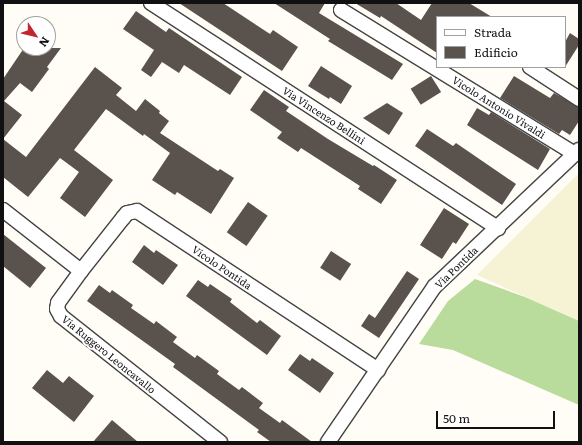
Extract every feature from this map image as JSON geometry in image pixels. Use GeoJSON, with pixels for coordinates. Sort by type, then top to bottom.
{"type":"FeatureCollection","features":[{"type":"Feature","properties":{"kind":"street","name":"Via Vincenzo Bellini"},"geometry":{"type":"LineString","coordinates":[[151,3],[498,228]]}},
{"type":"Feature","properties":{"kind":"street","name":"Vicolo Antonio Vivaldi"},"geometry":{"type":"LineString","coordinates":[[341,10],[436,67]]}},
{"type":"Feature","properties":{"kind":"street","name":"Vicolo Antonio Vivaldi"},"geometry":{"type":"LineString","coordinates":[[437,68],[577,152]]}},
{"type":"Feature","properties":{"kind":"street"},"geometry":{"type":"LineString","coordinates":[[532,68],[579,99]]}},
{"type":"Feature","properties":{"kind":"street","name":"Via Pontida"},"geometry":{"type":"LineString","coordinates":[[328,442],[435,286],[577,152]]}},
{"type":"Feature","properties":{"kind":"street"},"geometry":{"type":"LineString","coordinates":[[3,210],[81,271]]}},
{"type":"Feature","properties":{"kind":"street","name":"Vicolo Pontida"},"geometry":{"type":"LineString","coordinates":[[81,271],[127,213],[136,211],[378,370]]}},
{"type":"Feature","properties":{"kind":"street","name":"Via Ruggero Leoncavallo"},"geometry":{"type":"LineString","coordinates":[[81,271],[58,303],[57,309],[61,316],[220,442]]}},
{"type":"Feature","properties":{"kind":"shaded area"},"geometry":{"type":"Polygon","coordinates":[[[577,175],[579,176],[579,321],[477,275],[577,175]]]}},
{"type":"Feature","properties":{"kind":"green space"},"geometry":{"type":"Polygon","coordinates":[[[475,279],[525,297],[579,321],[579,405],[453,350],[419,344],[448,301],[475,279]]]}},
{"type":"Feature","properties":{"kind":"building"},"geometry":{"type":"Polygon","coordinates":[[[179,3],[223,3],[270,34],[273,30],[298,47],[282,71],[179,3]]]}},
{"type":"Feature","properties":{"kind":"building"},"geometry":{"type":"Polygon","coordinates":[[[274,3],[325,3],[319,13],[403,64],[392,80],[328,41],[330,39],[274,3]]]}},
{"type":"Feature","properties":{"kind":"building"},"geometry":{"type":"Polygon","coordinates":[[[355,3],[396,3],[421,20],[432,3],[469,3],[490,16],[436,16],[436,52],[381,16],[380,18],[355,3]]]}},
{"type":"Feature","properties":{"kind":"building"},"geometry":{"type":"Polygon","coordinates":[[[136,11],[166,32],[169,28],[242,77],[230,95],[184,65],[179,73],[162,62],[151,77],[141,70],[154,50],[123,29],[136,11]]]}},
{"type":"Feature","properties":{"kind":"building"},"geometry":{"type":"Polygon","coordinates":[[[570,33],[579,39],[579,45],[566,65],[566,40],[570,33]]]}},
{"type":"Feature","properties":{"kind":"building"},"geometry":{"type":"Polygon","coordinates":[[[56,48],[61,48],[56,55],[56,48]]]}},
{"type":"Feature","properties":{"kind":"building"},"geometry":{"type":"Polygon","coordinates":[[[19,56],[55,56],[47,67],[49,69],[32,92],[20,83],[4,101],[22,115],[3,139],[3,79],[19,56]]]}},
{"type":"Feature","properties":{"kind":"building"},"geometry":{"type":"Polygon","coordinates":[[[321,66],[352,86],[341,104],[330,97],[329,99],[308,86],[321,66]]]}},
{"type":"Feature","properties":{"kind":"building"},"geometry":{"type":"Polygon","coordinates":[[[95,67],[122,88],[116,95],[136,111],[145,99],[160,111],[159,113],[169,121],[160,133],[218,171],[220,169],[234,178],[211,214],[177,192],[175,195],[152,180],[170,153],[144,134],[143,136],[106,109],[74,150],[113,180],[85,217],[60,198],[79,172],[60,158],[28,197],[3,177],[3,139],[26,157],[95,67]]]}},
{"type":"Feature","properties":{"kind":"building"},"geometry":{"type":"Polygon","coordinates":[[[431,76],[441,92],[421,105],[411,89],[431,76]]]}},
{"type":"Feature","properties":{"kind":"building"},"geometry":{"type":"Polygon","coordinates":[[[514,76],[550,98],[554,93],[579,107],[579,121],[570,135],[562,130],[559,134],[500,98],[514,76]]]}},
{"type":"Feature","properties":{"kind":"building"},"geometry":{"type":"Polygon","coordinates":[[[264,90],[289,107],[286,111],[328,139],[397,180],[381,204],[358,189],[360,186],[301,148],[298,152],[277,138],[282,132],[250,110],[264,90]]]}},
{"type":"Feature","properties":{"kind":"building"},"geometry":{"type":"Polygon","coordinates":[[[387,103],[403,113],[389,135],[363,118],[387,103]]]}},
{"type":"Feature","properties":{"kind":"building"},"geometry":{"type":"Polygon","coordinates":[[[477,108],[489,115],[491,112],[550,149],[538,170],[467,125],[477,108]]]}},
{"type":"Feature","properties":{"kind":"building"},"geometry":{"type":"Polygon","coordinates":[[[427,129],[453,146],[456,143],[516,184],[502,205],[415,146],[427,129]]]}},
{"type":"Feature","properties":{"kind":"building"},"geometry":{"type":"Polygon","coordinates":[[[248,202],[268,216],[246,246],[227,232],[248,202]]]}},
{"type":"Feature","properties":{"kind":"building"},"geometry":{"type":"Polygon","coordinates":[[[444,208],[469,224],[456,244],[453,242],[442,259],[420,245],[444,208]]]}},
{"type":"Feature","properties":{"kind":"building"},"geometry":{"type":"Polygon","coordinates":[[[3,234],[46,268],[30,288],[3,266],[3,234]]]}},
{"type":"Feature","properties":{"kind":"building"},"geometry":{"type":"Polygon","coordinates":[[[144,245],[154,253],[156,250],[178,265],[163,285],[132,262],[144,245]]]}},
{"type":"Feature","properties":{"kind":"building"},"geometry":{"type":"Polygon","coordinates":[[[331,251],[351,264],[340,281],[320,268],[331,251]]]}},
{"type":"Feature","properties":{"kind":"building"},"geometry":{"type":"Polygon","coordinates":[[[407,271],[419,279],[379,338],[361,326],[369,314],[375,318],[407,271]]]}},
{"type":"Feature","properties":{"kind":"building"},"geometry":{"type":"Polygon","coordinates":[[[198,280],[208,287],[210,284],[232,299],[230,302],[257,323],[260,320],[281,336],[267,355],[186,296],[198,280]]]}},
{"type":"Feature","properties":{"kind":"building"},"geometry":{"type":"Polygon","coordinates":[[[99,285],[110,293],[112,290],[133,305],[131,308],[154,324],[156,321],[177,337],[173,342],[195,358],[197,355],[219,371],[217,374],[239,390],[242,387],[263,403],[259,408],[280,423],[282,420],[312,442],[271,442],[257,432],[259,430],[173,367],[175,364],[87,301],[99,285]]]}},
{"type":"Feature","properties":{"kind":"building"},"geometry":{"type":"Polygon","coordinates":[[[300,354],[310,361],[312,358],[334,373],[320,393],[288,370],[300,354]]]}},
{"type":"Feature","properties":{"kind":"building"},"geometry":{"type":"Polygon","coordinates":[[[47,370],[63,383],[69,376],[94,396],[74,422],[32,388],[47,370]]]}},
{"type":"Feature","properties":{"kind":"building"},"geometry":{"type":"Polygon","coordinates":[[[112,420],[138,442],[93,442],[112,420]]]}}]}
